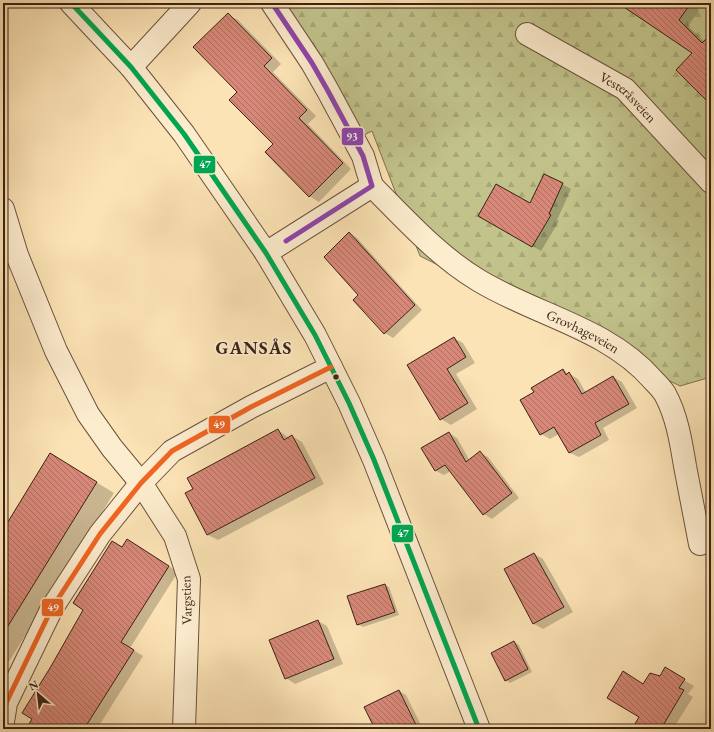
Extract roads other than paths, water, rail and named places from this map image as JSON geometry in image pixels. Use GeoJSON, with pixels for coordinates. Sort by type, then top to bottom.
{"type":"FeatureCollection","features":[{"type":"Feature","properties":{"kind":"street"},"geometry":{"type":"LineString","coordinates":[[71,3],[131,67],[184,134],[266,253],[315,335],[349,403],[374,460],[479,729]]}},
{"type":"Feature","properties":{"kind":"street"},"geometry":{"type":"LineString","coordinates":[[131,67],[190,3]]}},
{"type":"Feature","properties":{"kind":"street","name":"Grovhageveien"},"geometry":{"type":"LineString","coordinates":[[272,3],[312,62],[332,97],[363,156],[372,186],[427,241],[451,261],[478,280],[515,300],[558,317],[598,337],[627,355],[647,372],[665,393],[674,416],[700,544]]}},
{"type":"Feature","properties":{"kind":"street","name":"Vesteråsveien"},"geometry":{"type":"LineString","coordinates":[[527,34],[625,89],[711,182]]}},
{"type":"Feature","properties":{"kind":"street"},"geometry":{"type":"LineString","coordinates":[[266,253],[372,186]]}},
{"type":"Feature","properties":{"kind":"street","name":"Vargstien"},"geometry":{"type":"LineString","coordinates":[[3,209],[17,255],[56,350],[88,414],[112,448],[140,483],[175,536],[189,579],[184,729]]}},
{"type":"Feature","properties":{"kind":"street"},"geometry":{"type":"LineString","coordinates":[[3,722],[6,703],[52,608],[100,534],[140,483],[172,451],[251,407],[331,367]]}},
{"type":"Feature","properties":{"kind":"district","name":"GANSÅS"},"geometry":{"type":"Point","coordinates":[254,347]}}]}
